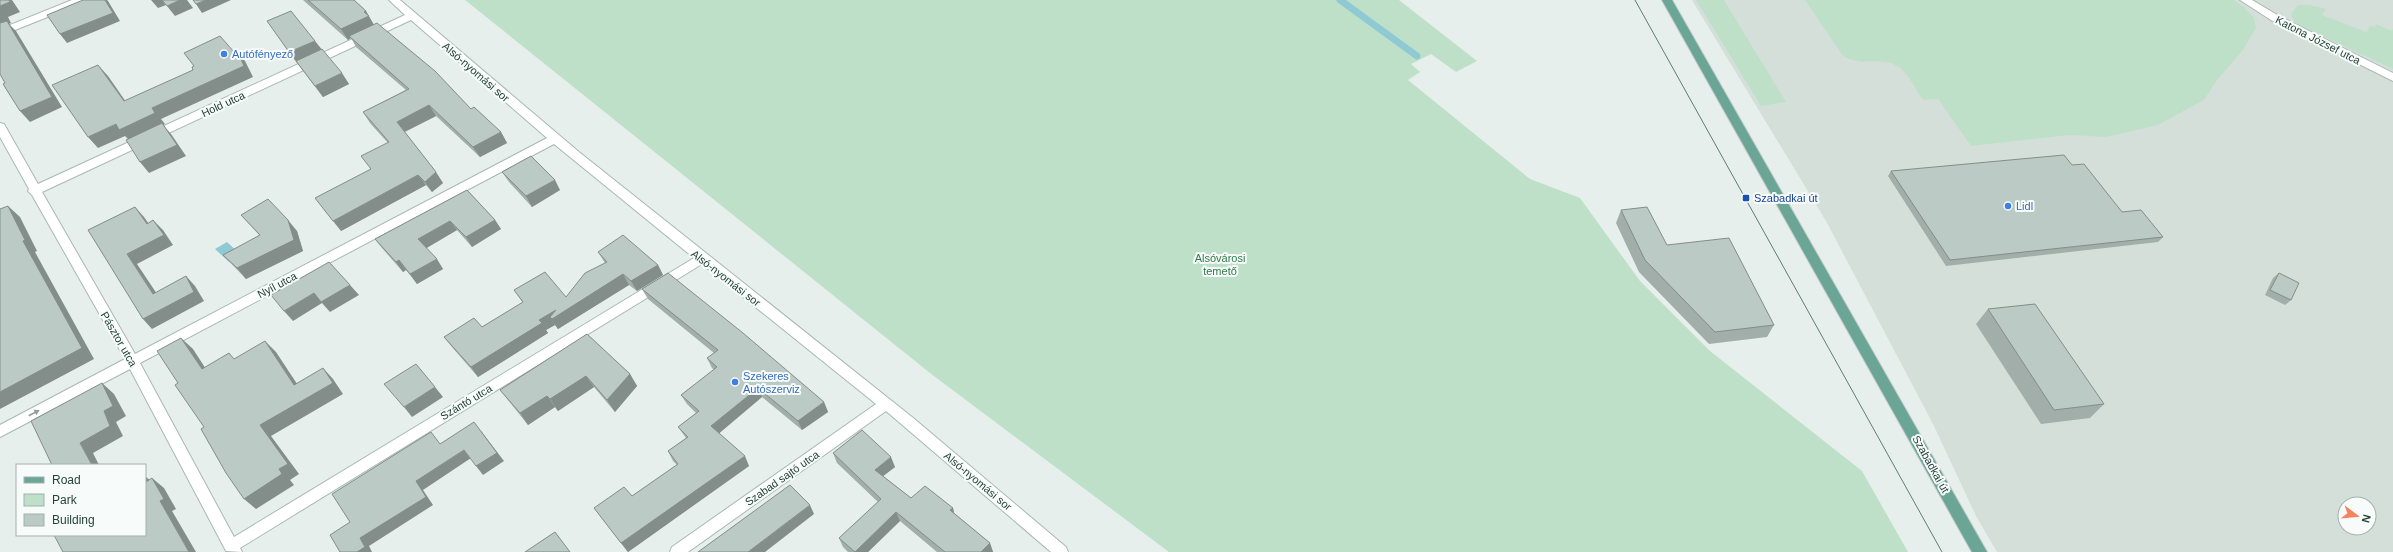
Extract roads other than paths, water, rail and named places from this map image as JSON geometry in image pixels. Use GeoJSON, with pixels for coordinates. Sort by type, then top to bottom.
{"type":"FeatureCollection","features":[{"type":"Feature","properties":{"kind":"main road","name":"Szabadkai út"},"geometry":{"type":"LineString","coordinates":[[1667,0],[1980,552]]}},
{"type":"Feature","properties":{"kind":"street"},"geometry":{"type":"LineString","coordinates":[[0,33],[82,0]]}},
{"type":"Feature","properties":{"kind":"street","name":"Alsó-nyomási sor"},"geometry":{"type":"LineString","coordinates":[[394,0],[554,139],[701,259],[886,404],[1061,552]]}},
{"type":"Feature","properties":{"kind":"street","name":"Katona József utca"},"geometry":{"type":"LineString","coordinates":[[2245,0],[2323,44],[2393,77]]}},
{"type":"Feature","properties":{"kind":"street","name":"Hold utca"},"geometry":{"type":"LineString","coordinates":[[34,191],[411,16]]}},
{"type":"Feature","properties":{"kind":"street","name":"Pásztor utca"},"geometry":{"type":"LineString","coordinates":[[0,128],[34,191],[132,361],[233,549]]}},
{"type":"Feature","properties":{"kind":"street","name":"Nyíl utca"},"geometry":{"type":"LineString","coordinates":[[0,431],[554,139]]}},
{"type":"Feature","properties":{"kind":"street","name":"Szántó utca"},"geometry":{"type":"LineString","coordinates":[[233,549],[701,259]]}},
{"type":"Feature","properties":{"kind":"street","name":"Szabad sajtó utca"},"geometry":{"type":"LineString","coordinates":[[677,552],[886,404]]}},
{"type":"Feature","properties":{"kind":"water"},"geometry":{"type":"Polygon","coordinates":[[[227,242],[241,255],[229,262],[215,249],[227,242]]]}},
{"type":"Feature","properties":{"kind":"waterway"},"geometry":{"type":"LineString","coordinates":[[1340,0],[1417,56]]}},
{"type":"Feature","properties":{"kind":"tram line"},"geometry":{"type":"LineString","coordinates":[[1635,0],[1942,552]]}},
{"type":"Feature","properties":{"kind":"place","name":"Autófényező"},"geometry":{"type":"Point","coordinates":[224,54]}},
{"type":"Feature","properties":{"kind":"place","name":"Szabadkai út"},"geometry":{"type":"Point","coordinates":[1746,198]}},
{"type":"Feature","properties":{"kind":"place","name":"Lidl"},"geometry":{"type":"Point","coordinates":[2008,206]}},
{"type":"Feature","properties":{"kind":"place","name":"Szekeres Autószerviz"},"geometry":{"type":"Point","coordinates":[735,382]}},
{"type":"Feature","properties":{"kind":"park label","name":"Alsóvárosi temető"},"geometry":{"type":"Point","coordinates":[1220,264]}}]}
